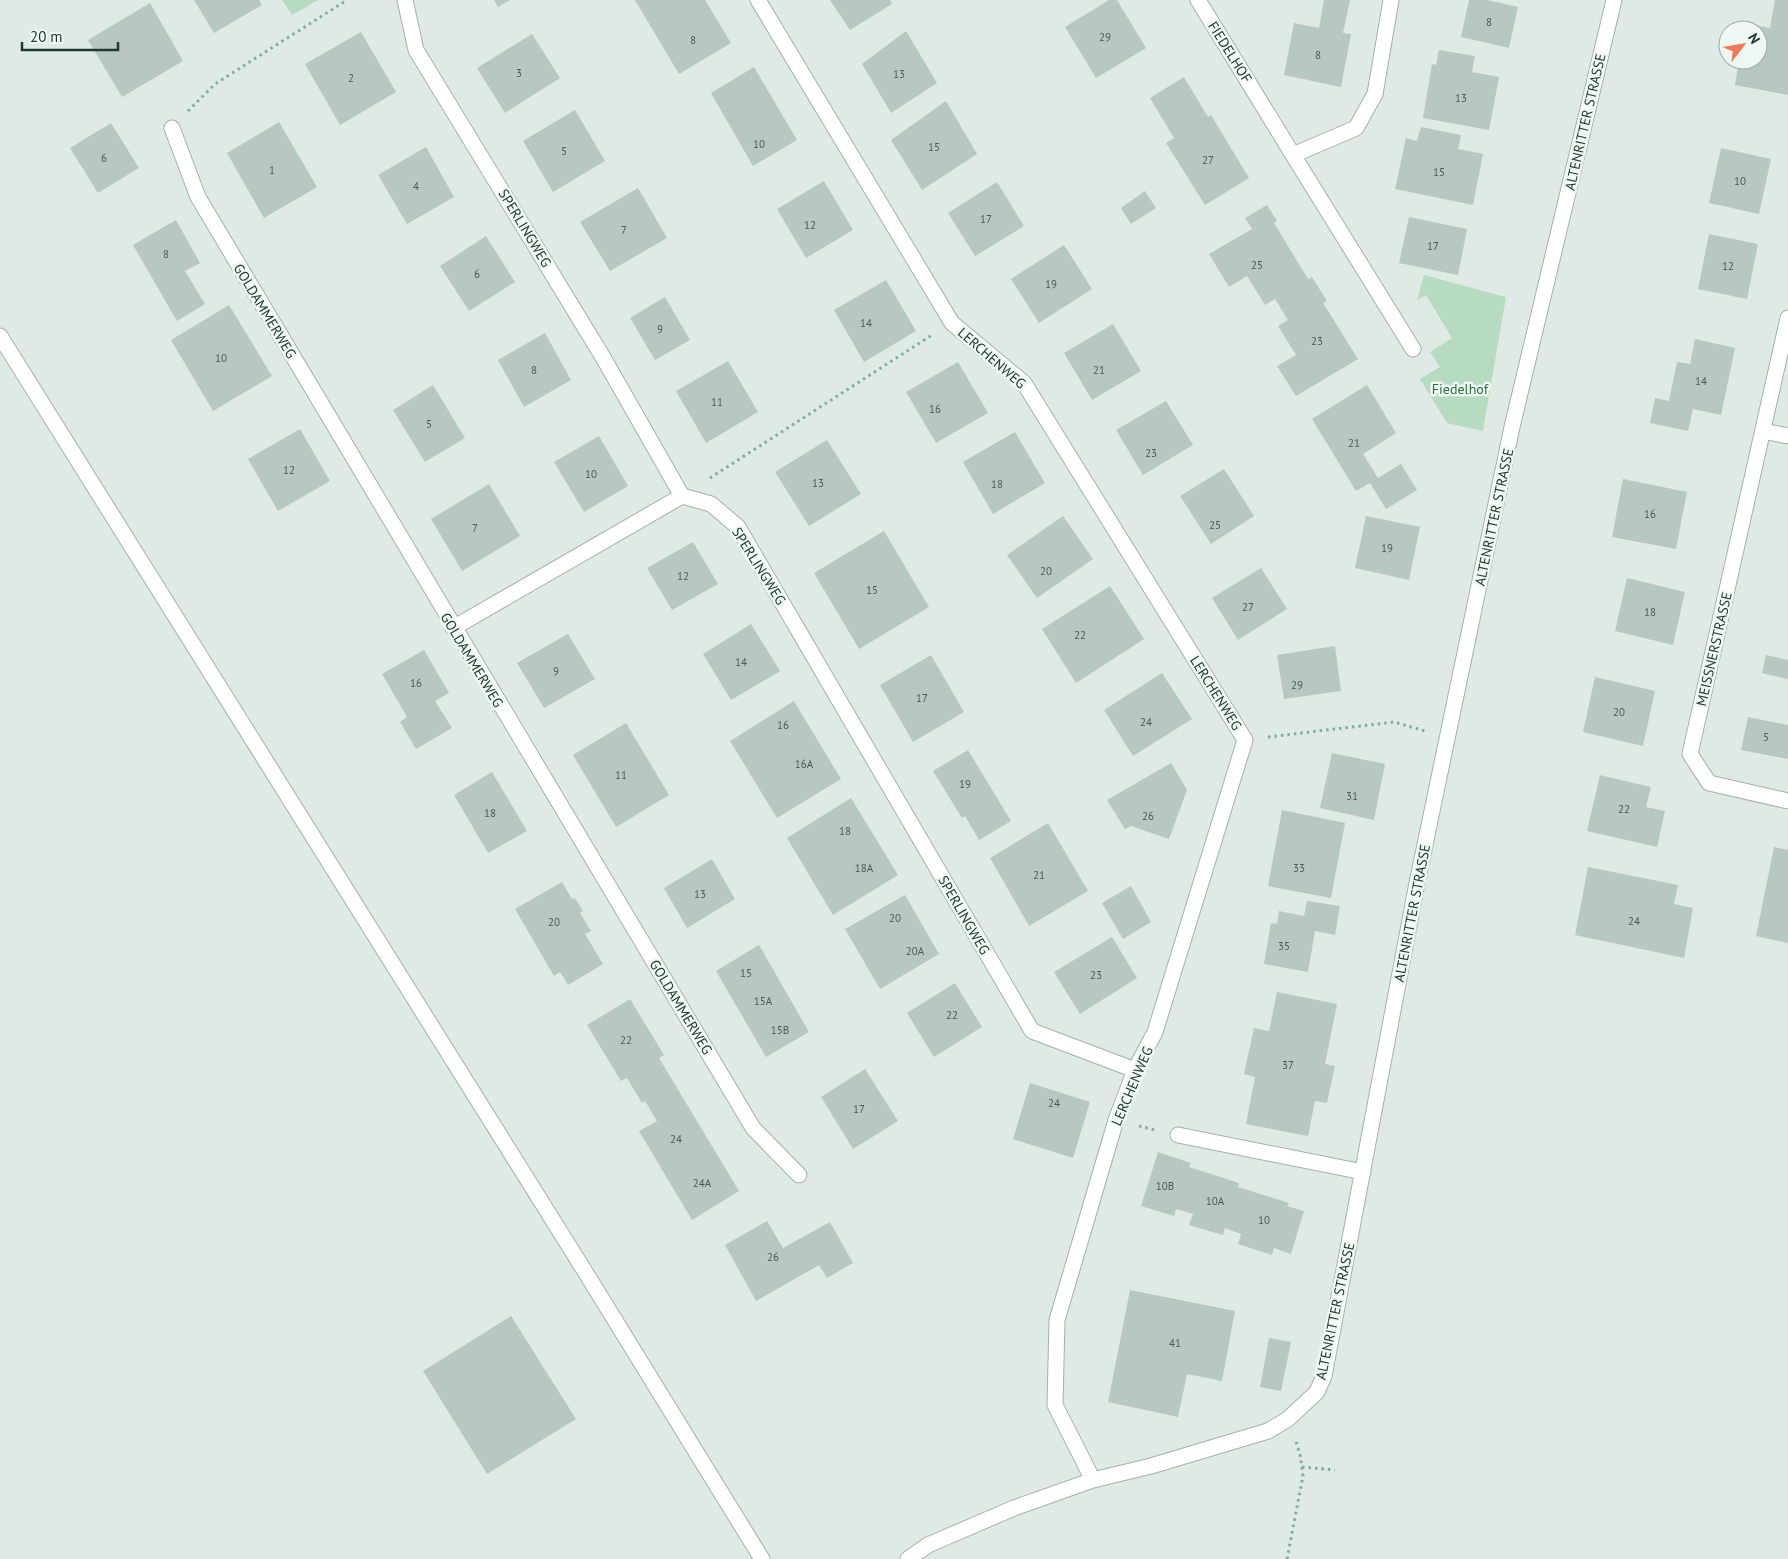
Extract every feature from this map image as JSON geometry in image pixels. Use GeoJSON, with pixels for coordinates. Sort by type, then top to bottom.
{"type":"FeatureCollection","features":[{"type":"Feature","properties":{"kind":"street","name":"SPERLINGWEG"},"geometry":{"type":"LineString","coordinates":[[405,0],[416,50],[604,359],[682,496],[711,504],[738,527],[1032,1031],[1135,1070]]}},
{"type":"Feature","properties":{"kind":"street","name":"LERCHENWEG"},"geometry":{"type":"LineString","coordinates":[[758,0],[952,323],[1024,383],[1245,740],[1155,1032],[1135,1070],[1116,1120],[1057,1320],[1055,1405],[1093,1480]]}},
{"type":"Feature","properties":{"kind":"street","name":"FIEDELHOF"},"geometry":{"type":"LineString","coordinates":[[1198,0],[1413,349]]}},
{"type":"Feature","properties":{"kind":"street"},"geometry":{"type":"LineString","coordinates":[[1293,155],[1356,128],[1375,94],[1391,0]]}},
{"type":"Feature","properties":{"kind":"street","name":"ALTENRITTER STRASSE"},"geometry":{"type":"LineString","coordinates":[[908,1559],[928,1545],[1014,1508],[1093,1480],[1150,1466],[1268,1431],[1288,1419],[1317,1392],[1324,1376],[1417,883],[1512,427],[1614,0]]}},
{"type":"Feature","properties":{"kind":"street","name":"GOLDAMMERWEG"},"geometry":{"type":"LineString","coordinates":[[172,128],[198,197],[453,628],[753,1128],[799,1175]]}},
{"type":"Feature","properties":{"kind":"street","name":"MEISSNERSTRASSE"},"geometry":{"type":"LineString","coordinates":[[1788,318],[1690,754],[1709,783],[1788,801]]}},
{"type":"Feature","properties":{"kind":"street"},"geometry":{"type":"LineString","coordinates":[[1,336],[573,1252],[762,1559]]}},
{"type":"Feature","properties":{"kind":"street"},"geometry":{"type":"LineString","coordinates":[[1763,431],[1788,436]]}},
{"type":"Feature","properties":{"kind":"street"},"geometry":{"type":"LineString","coordinates":[[453,628],[682,496]]}},
{"type":"Feature","properties":{"kind":"street"},"geometry":{"type":"LineString","coordinates":[[1178,1135],[1362,1172]]}},
{"type":"Feature","properties":{"kind":"path"},"geometry":{"type":"LineString","coordinates":[[172,128],[215,84],[347,0]]}},
{"type":"Feature","properties":{"kind":"path"},"geometry":{"type":"LineString","coordinates":[[682,496],[952,323]]}},
{"type":"Feature","properties":{"kind":"path"},"geometry":{"type":"LineString","coordinates":[[1245,740],[1394,722],[1448,738]]}},
{"type":"Feature","properties":{"kind":"path"},"geometry":{"type":"LineString","coordinates":[[1116,1120],[1178,1135]]}},
{"type":"Feature","properties":{"kind":"path"},"geometry":{"type":"LineString","coordinates":[[1286,1559],[1303,1476],[1300,1454],[1288,1419]]}},
{"type":"Feature","properties":{"kind":"path"},"geometry":{"type":"LineString","coordinates":[[1302,1467],[1335,1470]]}},
{"type":"Feature","properties":{"kind":"green space"},"geometry":{"type":"Polygon","coordinates":[[[282,0],[318,0],[292,15],[282,0]]]}},
{"type":"Feature","properties":{"kind":"green space","name":"Fiedelhof"},"geometry":{"type":"Polygon","coordinates":[[[1424,275],[1506,297],[1483,431],[1447,423],[1420,379],[1440,367],[1430,352],[1452,338],[1426,295],[1417,300],[1424,275]]]}},
{"type":"Feature","properties":{"kind":"building"},"geometry":{"type":"Polygon","coordinates":[[[194,0],[259,0],[262,5],[214,33],[194,0]]]}},
{"type":"Feature","properties":{"kind":"building"},"geometry":{"type":"Polygon","coordinates":[[[494,0],[510,0],[498,7],[494,0]]]}},
{"type":"Feature","properties":{"kind":"building"},"geometry":{"type":"Polygon","coordinates":[[[635,0],[705,0],[731,43],[679,74],[635,0]]]}},
{"type":"Feature","properties":{"kind":"building"},"geometry":{"type":"Polygon","coordinates":[[[830,0],[890,0],[892,4],[850,30],[830,0]]]}},
{"type":"Feature","properties":{"kind":"building"},"geometry":{"type":"Polygon","coordinates":[[[1109,0],[1117,0],[1146,48],[1096,78],[1065,27],[1109,0]]]}},
{"type":"Feature","properties":{"kind":"building"},"geometry":{"type":"Polygon","coordinates":[[[1324,0],[1350,0],[1343,33],[1351,34],[1341,87],[1284,75],[1294,23],[1319,28],[1324,0]]]}},
{"type":"Feature","properties":{"kind":"building"},"geometry":{"type":"Polygon","coordinates":[[[1469,0],[1487,0],[1518,7],[1509,48],[1461,37],[1469,0]]]}},
{"type":"Feature","properties":{"kind":"building"},"geometry":{"type":"Polygon","coordinates":[[[1775,0],[1788,0],[1788,95],[1735,85],[1737,70],[1768,70],[1768,28],[1770,28],[1775,0]]]}},
{"type":"Feature","properties":{"kind":"building"},"geometry":{"type":"Polygon","coordinates":[[[150,3],[183,61],[122,97],[88,40],[150,3]]]}},
{"type":"Feature","properties":{"kind":"building"},"geometry":{"type":"Polygon","coordinates":[[[906,31],[937,83],[891,113],[862,64],[906,31]]]}},
{"type":"Feature","properties":{"kind":"building"},"geometry":{"type":"Polygon","coordinates":[[[361,32],[396,92],[340,125],[305,64],[361,32]]]}},
{"type":"Feature","properties":{"kind":"building"},"geometry":{"type":"Polygon","coordinates":[[[532,34],[560,78],[505,113],[477,68],[532,34]]]}},
{"type":"Feature","properties":{"kind":"building"},"geometry":{"type":"Polygon","coordinates":[[[1439,50],[1475,56],[1472,72],[1499,77],[1489,130],[1423,118],[1432,64],[1436,65],[1439,50]]]}},
{"type":"Feature","properties":{"kind":"building"},"geometry":{"type":"Polygon","coordinates":[[[754,67],[797,140],[753,166],[711,93],[754,67]]]}},
{"type":"Feature","properties":{"kind":"building"},"geometry":{"type":"Polygon","coordinates":[[[1184,77],[1208,117],[1211,115],[1249,178],[1205,205],[1166,143],[1174,138],[1150,98],[1184,77]]]}},
{"type":"Feature","properties":{"kind":"building"},"geometry":{"type":"Polygon","coordinates":[[[946,101],[977,154],[922,190],[891,140],[946,101]]]}},
{"type":"Feature","properties":{"kind":"building"},"geometry":{"type":"Polygon","coordinates":[[[575,110],[605,161],[553,192],[523,141],[575,110]]]}},
{"type":"Feature","properties":{"kind":"building"},"geometry":{"type":"Polygon","coordinates":[[[279,122],[317,187],[264,218],[227,153],[279,122]]]}},
{"type":"Feature","properties":{"kind":"building"},"geometry":{"type":"Polygon","coordinates":[[[111,123],[139,168],[98,193],[70,148],[111,123]]]}},
{"type":"Feature","properties":{"kind":"building"},"geometry":{"type":"Polygon","coordinates":[[[1421,127],[1461,135],[1458,149],[1483,154],[1473,205],[1395,189],[1406,138],[1417,141],[1421,127]]]}},
{"type":"Feature","properties":{"kind":"building"},"geometry":{"type":"Polygon","coordinates":[[[426,147],[454,197],[407,224],[378,175],[426,147]]]}},
{"type":"Feature","properties":{"kind":"building"},"geometry":{"type":"Polygon","coordinates":[[[1721,148],[1771,159],[1759,214],[1709,203],[1721,148]]]}},
{"type":"Feature","properties":{"kind":"building"},"geometry":{"type":"Polygon","coordinates":[[[824,181],[853,230],[806,258],[777,209],[824,181]]]}},
{"type":"Feature","properties":{"kind":"building"},"geometry":{"type":"Polygon","coordinates":[[[997,182],[1024,226],[975,256],[948,213],[997,182]]]}},
{"type":"Feature","properties":{"kind":"building"},"geometry":{"type":"Polygon","coordinates":[[[638,188],[667,238],[610,271],[580,222],[638,188]]]}},
{"type":"Feature","properties":{"kind":"building"},"geometry":{"type":"Polygon","coordinates":[[[1145,191],[1156,208],[1131,224],[1121,208],[1145,191]]]}},
{"type":"Feature","properties":{"kind":"building"},"geometry":{"type":"Polygon","coordinates":[[[1267,205],[1277,221],[1274,223],[1308,279],[1312,277],[1327,301],[1323,303],[1358,359],[1296,396],[1277,366],[1296,355],[1278,326],[1288,320],[1275,299],[1265,305],[1247,276],[1229,287],[1209,254],[1252,229],[1245,218],[1267,205]]]}},
{"type":"Feature","properties":{"kind":"building"},"geometry":{"type":"Polygon","coordinates":[[[1409,217],[1467,229],[1458,275],[1399,263],[1409,217]]]}},
{"type":"Feature","properties":{"kind":"building"},"geometry":{"type":"Polygon","coordinates":[[[176,220],[200,263],[185,271],[205,304],[177,321],[133,245],[176,220]]]}},
{"type":"Feature","properties":{"kind":"building"},"geometry":{"type":"Polygon","coordinates":[[[1709,234],[1758,244],[1747,299],[1698,289],[1709,234]]]}},
{"type":"Feature","properties":{"kind":"building"},"geometry":{"type":"Polygon","coordinates":[[[486,236],[515,282],[469,311],[440,266],[486,236]]]}},
{"type":"Feature","properties":{"kind":"building"},"geometry":{"type":"Polygon","coordinates":[[[1064,245],[1092,289],[1039,323],[1011,279],[1064,245]]]}},
{"type":"Feature","properties":{"kind":"building"},"geometry":{"type":"Polygon","coordinates":[[[886,280],[916,331],[864,362],[834,310],[886,280]]]}},
{"type":"Feature","properties":{"kind":"building"},"geometry":{"type":"Polygon","coordinates":[[[665,297],[690,340],[655,360],[630,318],[665,297]]]}},
{"type":"Feature","properties":{"kind":"building"},"geometry":{"type":"Polygon","coordinates":[[[229,305],[272,376],[213,411],[171,340],[229,305]]]}},
{"type":"Feature","properties":{"kind":"building"},"geometry":{"type":"Polygon","coordinates":[[[1113,324],[1141,371],[1092,400],[1064,353],[1113,324]]]}},
{"type":"Feature","properties":{"kind":"building"},"geometry":{"type":"Polygon","coordinates":[[[545,333],[571,380],[524,407],[498,360],[545,333]]]}},
{"type":"Feature","properties":{"kind":"building"},"geometry":{"type":"Polygon","coordinates":[[[1695,339],[1735,348],[1721,415],[1693,409],[1688,431],[1650,423],[1655,398],[1669,401],[1677,362],[1690,364],[1695,339]]]}},
{"type":"Feature","properties":{"kind":"building"},"geometry":{"type":"Polygon","coordinates":[[[728,361],[758,412],[706,443],[676,391],[728,361]]]}},
{"type":"Feature","properties":{"kind":"building"},"geometry":{"type":"Polygon","coordinates":[[[958,362],[988,413],[936,443],[906,392],[958,362]]]}},
{"type":"Feature","properties":{"kind":"building"},"geometry":{"type":"Polygon","coordinates":[[[433,385],[465,438],[425,462],[393,410],[433,385]]]}},
{"type":"Feature","properties":{"kind":"building"},"geometry":{"type":"Polygon","coordinates":[[[1367,385],[1396,433],[1363,454],[1378,478],[1401,464],[1417,490],[1386,509],[1370,483],[1356,491],[1312,419],[1367,385]]]}},
{"type":"Feature","properties":{"kind":"building"},"geometry":{"type":"Polygon","coordinates":[[[1166,401],[1193,445],[1143,475],[1116,430],[1166,401]]]}},
{"type":"Feature","properties":{"kind":"building"},"geometry":{"type":"Polygon","coordinates":[[[300,429],[330,481],[278,511],[248,459],[300,429]]]}},
{"type":"Feature","properties":{"kind":"building"},"geometry":{"type":"Polygon","coordinates":[[[1015,432],[1045,483],[993,514],[963,462],[1015,432]]]}},
{"type":"Feature","properties":{"kind":"building"},"geometry":{"type":"Polygon","coordinates":[[[599,436],[628,486],[584,512],[554,462],[599,436]]]}},
{"type":"Feature","properties":{"kind":"building"},"geometry":{"type":"Polygon","coordinates":[[[827,440],[861,494],[809,526],[775,472],[827,440]]]}},
{"type":"Feature","properties":{"kind":"building"},"geometry":{"type":"Polygon","coordinates":[[[1224,469],[1254,516],[1211,544],[1180,496],[1224,469]]]}},
{"type":"Feature","properties":{"kind":"building"},"geometry":{"type":"Polygon","coordinates":[[[1623,479],[1687,492],[1676,549],[1612,537],[1623,479]]]}},
{"type":"Feature","properties":{"kind":"building"},"geometry":{"type":"Polygon","coordinates":[[[489,484],[520,536],[462,571],[431,519],[489,484]]]}},
{"type":"Feature","properties":{"kind":"building"},"geometry":{"type":"Polygon","coordinates":[[[1063,516],[1093,559],[1037,598],[1007,555],[1063,516]]]}},
{"type":"Feature","properties":{"kind":"building"},"geometry":{"type":"Polygon","coordinates":[[[1366,516],[1420,527],[1409,580],[1355,568],[1366,516]]]}},
{"type":"Feature","properties":{"kind":"building"},"geometry":{"type":"Polygon","coordinates":[[[884,531],[929,607],[859,649],[814,573],[884,531]]]}},
{"type":"Feature","properties":{"kind":"building"},"geometry":{"type":"Polygon","coordinates":[[[693,542],[718,584],[672,610],[647,568],[693,542]]]}},
{"type":"Feature","properties":{"kind":"building"},"geometry":{"type":"Polygon","coordinates":[[[1261,568],[1287,609],[1238,640],[1212,598],[1261,568]]]}},
{"type":"Feature","properties":{"kind":"building"},"geometry":{"type":"Polygon","coordinates":[[[1627,578],[1685,592],[1673,645],[1615,631],[1627,578]]]}},
{"type":"Feature","properties":{"kind":"building"},"geometry":{"type":"Polygon","coordinates":[[[1110,586],[1144,639],[1076,683],[1042,629],[1110,586]]]}},
{"type":"Feature","properties":{"kind":"building"},"geometry":{"type":"Polygon","coordinates":[[[751,624],[780,671],[731,700],[703,654],[751,624]]]}},
{"type":"Feature","properties":{"kind":"building"},"geometry":{"type":"Polygon","coordinates":[[[568,634],[595,679],[544,708],[517,663],[568,634]]]}},
{"type":"Feature","properties":{"kind":"building"},"geometry":{"type":"Polygon","coordinates":[[[1335,646],[1341,691],[1284,699],[1277,655],[1335,646]]]}},
{"type":"Feature","properties":{"kind":"building"},"geometry":{"type":"Polygon","coordinates":[[[424,650],[449,693],[435,701],[452,728],[416,749],[400,722],[407,717],[382,674],[424,650]]]}},
{"type":"Feature","properties":{"kind":"building"},"geometry":{"type":"Polygon","coordinates":[[[931,655],[964,712],[913,742],[880,685],[931,655]]]}},
{"type":"Feature","properties":{"kind":"building"},"geometry":{"type":"Polygon","coordinates":[[[1766,655],[1788,660],[1788,679],[1762,673],[1766,655]]]}},
{"type":"Feature","properties":{"kind":"building"},"geometry":{"type":"Polygon","coordinates":[[[1162,673],[1192,719],[1133,756],[1104,710],[1162,673]]]}},
{"type":"Feature","properties":{"kind":"building"},"geometry":{"type":"Polygon","coordinates":[[[1595,677],[1655,691],[1643,746],[1583,732],[1595,677]]]}},
{"type":"Feature","properties":{"kind":"building"},"geometry":{"type":"Polygon","coordinates":[[[794,701],[841,779],[777,818],[730,741],[794,701]]]}},
{"type":"Feature","properties":{"kind":"building"},"geometry":{"type":"Polygon","coordinates":[[[1748,717],[1788,725],[1788,759],[1741,750],[1748,717]]]}},
{"type":"Feature","properties":{"kind":"building"},"geometry":{"type":"Polygon","coordinates":[[[626,723],[669,795],[616,827],[573,755],[626,723]]]}},
{"type":"Feature","properties":{"kind":"building"},"geometry":{"type":"Polygon","coordinates":[[[968,750],[1011,821],[979,840],[965,816],[962,818],[933,771],[968,750]]]}},
{"type":"Feature","properties":{"kind":"building"},"geometry":{"type":"Polygon","coordinates":[[[1332,753],[1385,764],[1374,820],[1320,808],[1332,753]]]}},
{"type":"Feature","properties":{"kind":"building"},"geometry":{"type":"Polygon","coordinates":[[[1171,763],[1187,790],[1169,839],[1131,826],[1125,829],[1107,800],[1171,763]]]}},
{"type":"Feature","properties":{"kind":"building"},"geometry":{"type":"Polygon","coordinates":[[[492,772],[527,831],[488,853],[454,795],[492,772]]]}},
{"type":"Feature","properties":{"kind":"building"},"geometry":{"type":"Polygon","coordinates":[[[1600,775],[1651,787],[1646,807],[1665,811],[1657,847],[1587,831],[1600,775]]]}},
{"type":"Feature","properties":{"kind":"building"},"geometry":{"type":"Polygon","coordinates":[[[851,798],[898,875],[833,915],[787,838],[851,798]]]}},
{"type":"Feature","properties":{"kind":"building"},"geometry":{"type":"Polygon","coordinates":[[[1282,810],[1345,823],[1331,898],[1268,886],[1282,810]]]}},
{"type":"Feature","properties":{"kind":"building"},"geometry":{"type":"Polygon","coordinates":[[[1048,823],[1088,891],[1029,926],[990,858],[1048,823]]]}},
{"type":"Feature","properties":{"kind":"building"},"geometry":{"type":"Polygon","coordinates":[[[1774,847],[1788,850],[1788,943],[1756,936],[1774,847]]]}},
{"type":"Feature","properties":{"kind":"building"},"geometry":{"type":"Polygon","coordinates":[[[712,859],[735,899],[687,928],[664,888],[712,859]]]}},
{"type":"Feature","properties":{"kind":"building"},"geometry":{"type":"Polygon","coordinates":[[[1588,867],[1678,885],[1674,904],[1693,908],[1684,958],[1575,935],[1588,867]]]}},
{"type":"Feature","properties":{"kind":"building"},"geometry":{"type":"Polygon","coordinates":[[[562,882],[572,899],[575,898],[583,911],[580,913],[591,931],[585,934],[603,964],[568,985],[560,972],[554,976],[515,909],[562,882]]]}},
{"type":"Feature","properties":{"kind":"building"},"geometry":{"type":"Polygon","coordinates":[[[1131,886],[1151,922],[1123,939],[1102,903],[1131,886]]]}},
{"type":"Feature","properties":{"kind":"building"},"geometry":{"type":"Polygon","coordinates":[[[905,895],[939,954],[880,989],[845,929],[905,895]]]}},
{"type":"Feature","properties":{"kind":"building"},"geometry":{"type":"Polygon","coordinates":[[[1307,901],[1340,906],[1335,935],[1315,931],[1308,972],[1264,964],[1271,923],[1277,924],[1279,911],[1304,916],[1307,901]]]}},
{"type":"Feature","properties":{"kind":"building"},"geometry":{"type":"Polygon","coordinates":[[[1112,937],[1137,978],[1080,1014],[1054,972],[1112,937]]]}},
{"type":"Feature","properties":{"kind":"building"},"geometry":{"type":"Polygon","coordinates":[[[759,945],[809,1032],[766,1057],[716,971],[759,945]]]}},
{"type":"Feature","properties":{"kind":"building"},"geometry":{"type":"Polygon","coordinates":[[[955,983],[982,1027],[934,1057],[907,1013],[955,983]]]}},
{"type":"Feature","properties":{"kind":"building"},"geometry":{"type":"Polygon","coordinates":[[[1277,992],[1337,1004],[1325,1064],[1335,1066],[1327,1103],[1315,1101],[1308,1136],[1246,1124],[1255,1077],[1244,1074],[1254,1028],[1269,1031],[1277,992]]]}},
{"type":"Feature","properties":{"kind":"building"},"geometry":{"type":"Polygon","coordinates":[[[630,999],[664,1055],[659,1058],[739,1191],[692,1220],[639,1131],[657,1121],[645,1101],[642,1103],[627,1078],[621,1081],[587,1025],[630,999]]]}},
{"type":"Feature","properties":{"kind":"building"},"geometry":{"type":"Polygon","coordinates":[[[865,1069],[898,1121],[853,1149],[821,1097],[865,1069]]]}},
{"type":"Feature","properties":{"kind":"building"},"geometry":{"type":"Polygon","coordinates":[[[1030,1083],[1090,1102],[1073,1158],[1013,1139],[1030,1083]]]}},
{"type":"Feature","properties":{"kind":"building"},"geometry":{"type":"Polygon","coordinates":[[[1158,1152],[1191,1163],[1189,1167],[1239,1183],[1238,1187],[1289,1203],[1287,1206],[1304,1211],[1291,1254],[1274,1248],[1272,1255],[1238,1244],[1241,1234],[1225,1228],[1223,1235],[1189,1225],[1193,1214],[1176,1209],[1174,1216],[1141,1206],[1158,1152]]]}},
{"type":"Feature","properties":{"kind":"building"},"geometry":{"type":"Polygon","coordinates":[[[767,1221],[783,1248],[830,1222],[853,1263],[827,1278],[819,1265],[756,1301],[725,1245],[767,1221]]]}},
{"type":"Feature","properties":{"kind":"building"},"geometry":{"type":"Polygon","coordinates":[[[1130,1290],[1235,1311],[1222,1381],[1187,1374],[1178,1417],[1108,1402],[1130,1290]]]}},
{"type":"Feature","properties":{"kind":"building"},"geometry":{"type":"Polygon","coordinates":[[[511,1316],[576,1419],[487,1474],[423,1371],[511,1316]]]}},
{"type":"Feature","properties":{"kind":"building"},"geometry":{"type":"Polygon","coordinates":[[[1269,1338],[1291,1342],[1281,1391],[1260,1387],[1269,1338]]]}}]}
